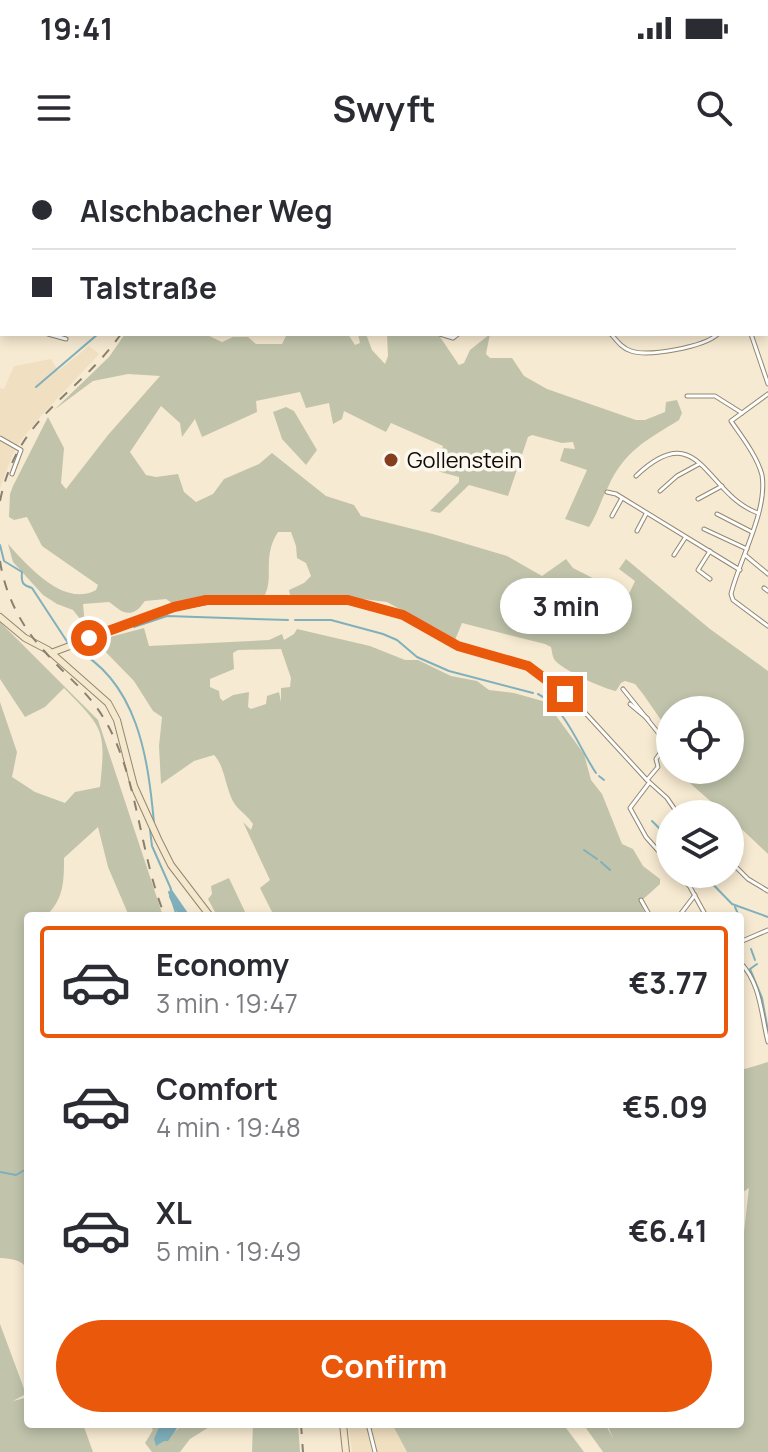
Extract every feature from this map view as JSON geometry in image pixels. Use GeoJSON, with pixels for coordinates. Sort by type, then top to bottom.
{"type":"FeatureCollection","features":[{"type":"Feature","properties":{"kind":"main road"},"geometry":{"type":"LineString","coordinates":[[51,653],[195,601],[218,599],[348,600],[403,615],[427,628]]}},
{"type":"Feature","properties":{"kind":"main road"},"geometry":{"type":"LineString","coordinates":[[2,619],[25,638],[51,653],[101,695],[112,709],[134,786],[158,839],[171,865],[207,912]]}},
{"type":"Feature","properties":{"kind":"main road"},"geometry":{"type":"LineString","coordinates":[[343,1428],[346,1452]]}},
{"type":"Feature","properties":{"kind":"street"},"geometry":{"type":"LineString","coordinates":[[55,336],[66,339]]}},
{"type":"Feature","properties":{"kind":"street"},"geometry":{"type":"LineString","coordinates":[[613,336],[624,348],[637,352],[684,347],[709,341],[715,336]]}},
{"type":"Feature","properties":{"kind":"street"},"geometry":{"type":"LineString","coordinates":[[752,336],[768,384]]}},
{"type":"Feature","properties":{"kind":"street"},"geometry":{"type":"LineString","coordinates":[[768,394],[731,421],[761,472],[763,490],[732,598],[768,626]]}},
{"type":"Feature","properties":{"kind":"street"},"geometry":{"type":"LineString","coordinates":[[687,396],[715,396],[742,413]]}},
{"type":"Feature","properties":{"kind":"street"},"geometry":{"type":"LineString","coordinates":[[0,438],[21,450],[12,474]]}},
{"type":"Feature","properties":{"kind":"street"},"geometry":{"type":"LineString","coordinates":[[636,476],[670,452],[683,454],[700,464],[737,502],[758,513]]}},
{"type":"Feature","properties":{"kind":"street"},"geometry":{"type":"LineString","coordinates":[[660,491],[677,476],[700,464]]}},
{"type":"Feature","properties":{"kind":"street"},"geometry":{"type":"LineString","coordinates":[[698,499],[722,486]]}},
{"type":"Feature","properties":{"kind":"street"},"geometry":{"type":"LineString","coordinates":[[607,492],[622,498],[740,570]]}},
{"type":"Feature","properties":{"kind":"street"},"geometry":{"type":"LineString","coordinates":[[612,516],[622,498]]}},
{"type":"Feature","properties":{"kind":"street"},"geometry":{"type":"LineString","coordinates":[[637,531],[646,514]]}},
{"type":"Feature","properties":{"kind":"street"},"geometry":{"type":"LineString","coordinates":[[717,514],[752,532]]}},
{"type":"Feature","properties":{"kind":"street"},"geometry":{"type":"LineString","coordinates":[[704,529],[747,549]]}},
{"type":"Feature","properties":{"kind":"street"},"geometry":{"type":"LineString","coordinates":[[674,555],[686,537]]}},
{"type":"Feature","properties":{"kind":"street"},"geometry":{"type":"LineString","coordinates":[[710,551],[698,570],[710,579]]}},
{"type":"Feature","properties":{"kind":"street"},"geometry":{"type":"LineString","coordinates":[[745,555],[768,574]]}},
{"type":"Feature","properties":{"kind":"street"},"geometry":{"type":"LineString","coordinates":[[427,628],[458,646],[534,669],[578,705],[668,800]]}},
{"type":"Feature","properties":{"kind":"street"},"geometry":{"type":"LineString","coordinates":[[623,689],[665,744],[656,759],[658,767],[630,808],[656,848]]}},
{"type":"Feature","properties":{"kind":"street"},"geometry":{"type":"LineString","coordinates":[[630,704],[648,719]]}},
{"type":"Feature","properties":{"kind":"street"},"geometry":{"type":"LineString","coordinates":[[744,875],[768,891]]}},
{"type":"Feature","properties":{"kind":"street"},"geometry":{"type":"LineString","coordinates":[[690,888],[704,912]]}},
{"type":"Feature","properties":{"kind":"street"},"geometry":{"type":"LineString","coordinates":[[682,912],[695,895]]}},
{"type":"Feature","properties":{"kind":"street"},"geometry":{"type":"LineString","coordinates":[[641,900],[648,912]]}},
{"type":"Feature","properties":{"kind":"street"},"geometry":{"type":"LineString","coordinates":[[744,940],[768,930]]}},
{"type":"Feature","properties":{"kind":"street"},"geometry":{"type":"LineString","coordinates":[[744,967],[760,997],[768,1042]]}},
{"type":"Feature","properties":{"kind":"street"},"geometry":{"type":"LineString","coordinates":[[369,1428],[375,1452]]}},
{"type":"Feature","properties":{"kind":"shaded area"},"geometry":{"type":"Polygon","coordinates":[[[89,346],[99,354],[22,439],[0,488],[0,388],[4,389],[14,366],[51,359],[58,371],[89,346]]]}},
{"type":"Feature","properties":{"kind":"shaded area"},"geometry":{"type":"Polygon","coordinates":[[[349,1428],[394,1428],[407,1452],[352,1452],[349,1428]]]}},
{"type":"Feature","properties":{"kind":"green space"},"geometry":{"type":"Polygon","coordinates":[[[124,336],[209,336],[222,342],[233,337],[248,337],[256,344],[282,344],[286,336],[349,336],[355,345],[360,343],[358,336],[367,336],[372,350],[385,364],[387,336],[439,336],[459,365],[464,363],[470,350],[490,336],[486,354],[490,358],[512,358],[524,376],[547,389],[636,420],[665,412],[666,402],[677,400],[682,413],[679,420],[629,455],[615,474],[589,527],[565,519],[587,470],[560,461],[564,448],[575,449],[573,442],[562,443],[532,435],[528,437],[508,496],[469,485],[440,513],[430,511],[459,482],[459,477],[437,471],[443,446],[391,423],[386,432],[344,411],[342,419],[333,424],[329,403],[306,408],[300,392],[256,401],[257,412],[202,437],[195,419],[182,437],[180,423],[161,406],[130,452],[146,475],[178,474],[184,492],[196,502],[213,494],[224,479],[259,464],[272,453],[326,496],[354,505],[361,516],[507,556],[542,576],[566,559],[573,568],[628,596],[635,581],[619,569],[626,559],[710,629],[768,671],[768,854],[744,831],[744,800],[709,800],[691,784],[744,784],[744,696],[656,696],[656,713],[635,684],[625,681],[616,691],[593,683],[558,663],[553,658],[551,647],[545,644],[462,623],[455,640],[387,602],[329,595],[290,595],[289,590],[311,576],[306,563],[297,558],[291,532],[278,532],[273,541],[265,595],[213,596],[173,604],[166,599],[145,601],[129,613],[109,602],[83,604],[85,625],[73,610],[43,595],[13,562],[8,544],[36,573],[59,589],[84,594],[96,590],[98,585],[42,546],[27,517],[14,520],[9,517],[10,494],[48,417],[64,448],[61,483],[66,489],[160,376],[128,374],[93,381],[54,410],[109,357],[124,336]]]}},
{"type":"Feature","properties":{"kind":"green space"},"geometry":{"type":"Polygon","coordinates":[[[286,407],[294,411],[317,450],[306,465],[282,439],[273,412],[286,407]]]}},
{"type":"Feature","properties":{"kind":"green space"},"geometry":{"type":"Polygon","coordinates":[[[0,622],[98,720],[162,912],[127,912],[108,867],[98,827],[64,858],[62,889],[52,910],[24,912],[24,1265],[12,1259],[0,1258],[0,702],[17,752],[12,777],[35,792],[65,803],[75,792],[100,787],[103,753],[95,722],[64,688],[45,707],[25,717],[0,679],[0,622]]]}},
{"type":"Feature","properties":{"kind":"green space"},"geometry":{"type":"Polygon","coordinates":[[[144,628],[149,646],[269,640],[282,634],[284,640],[297,629],[370,646],[405,660],[418,660],[451,676],[477,681],[489,690],[546,702],[584,754],[591,780],[602,794],[622,844],[633,849],[643,866],[656,876],[656,888],[640,902],[644,912],[272,912],[260,888],[270,880],[243,822],[251,830],[253,824],[231,798],[218,761],[214,755],[194,761],[161,784],[159,746],[162,717],[153,711],[134,681],[95,641],[144,628]],[[281,649],[238,650],[233,653],[234,669],[210,679],[210,687],[219,691],[223,701],[249,692],[248,707],[251,709],[266,704],[267,696],[279,692],[281,702],[281,688],[290,687],[291,678],[281,649]]]}},
{"type":"Feature","properties":{"kind":"green space"},"geometry":{"type":"Polygon","coordinates":[[[229,878],[245,912],[215,912],[208,899],[212,894],[211,886],[229,878]]]}},
{"type":"Feature","properties":{"kind":"green space"},"geometry":{"type":"Polygon","coordinates":[[[768,1062],[768,1452],[603,1452],[586,1428],[607,1428],[613,1438],[609,1428],[744,1428],[744,1232],[749,1188],[744,1191],[745,1069],[768,1062]]]}},
{"type":"Feature","properties":{"kind":"green space"},"geometry":{"type":"Polygon","coordinates":[[[0,1324],[24,1389],[24,1395],[13,1401],[24,1398],[24,1428],[84,1428],[93,1452],[0,1452],[0,1324]]]}},
{"type":"Feature","properties":{"kind":"green space"},"geometry":{"type":"Polygon","coordinates":[[[152,1428],[167,1428],[164,1441],[179,1428],[208,1428],[190,1439],[180,1452],[152,1452],[145,1443],[152,1428]]]}},
{"type":"Feature","properties":{"kind":"green space"},"geometry":{"type":"Polygon","coordinates":[[[253,1428],[298,1428],[300,1452],[252,1452],[253,1428]]]}},
{"type":"Feature","properties":{"kind":"green space"},"geometry":{"type":"Polygon","coordinates":[[[394,1428],[566,1428],[584,1452],[407,1452],[394,1428]]]}},
{"type":"Feature","properties":{"kind":"water"},"geometry":{"type":"Polygon","coordinates":[[[170,887],[187,912],[177,912],[169,897],[170,887]]]}},
{"type":"Feature","properties":{"kind":"water"},"geometry":{"type":"Polygon","coordinates":[[[159,1428],[177,1428],[168,1441],[156,1446],[154,1439],[159,1428]]]}},
{"type":"Feature","properties":{"kind":"waterway"},"geometry":{"type":"LineString","coordinates":[[36,387],[96,336]]}},
{"type":"Feature","properties":{"kind":"waterway"},"geometry":{"type":"LineString","coordinates":[[0,545],[4,561],[22,572],[23,583],[32,588],[68,643]]}},
{"type":"Feature","properties":{"kind":"waterway"},"geometry":{"type":"LineString","coordinates":[[134,627],[167,616],[288,620]]}},
{"type":"Feature","properties":{"kind":"waterway"},"geometry":{"type":"LineString","coordinates":[[295,620],[331,620],[383,634],[397,640],[417,657],[449,671],[533,693]]}},
{"type":"Feature","properties":{"kind":"waterway"},"geometry":{"type":"LineString","coordinates":[[73,648],[95,662],[126,701],[143,748],[154,823]]}},
{"type":"Feature","properties":{"kind":"waterway"},"geometry":{"type":"LineString","coordinates":[[538,694],[548,700],[564,719],[596,773]]}},
{"type":"Feature","properties":{"kind":"waterway"},"geometry":{"type":"LineString","coordinates":[[599,776],[604,780]]}},
{"type":"Feature","properties":{"kind":"waterway"},"geometry":{"type":"LineString","coordinates":[[652,821],[656,825]]}},
{"type":"Feature","properties":{"kind":"waterway"},"geometry":{"type":"LineString","coordinates":[[150,830],[152,846],[171,889]]}},
{"type":"Feature","properties":{"kind":"waterway"},"geometry":{"type":"LineString","coordinates":[[584,850],[597,859]]}},
{"type":"Feature","properties":{"kind":"waterway"},"geometry":{"type":"LineString","coordinates":[[601,862],[610,870]]}},
{"type":"Feature","properties":{"kind":"waterway"},"geometry":{"type":"LineString","coordinates":[[717,888],[732,904],[768,917]]}},
{"type":"Feature","properties":{"kind":"waterway"},"geometry":{"type":"LineString","coordinates":[[169,892],[176,912]]}},
{"type":"Feature","properties":{"kind":"waterway"},"geometry":{"type":"LineString","coordinates":[[735,907],[737,912]]}},
{"type":"Feature","properties":{"kind":"waterway"},"geometry":{"type":"LineString","coordinates":[[751,949],[755,960]]}},
{"type":"Feature","properties":{"kind":"waterway"},"geometry":{"type":"LineString","coordinates":[[757,964],[750,969],[762,998],[768,1031]]}},
{"type":"Feature","properties":{"kind":"waterway"},"geometry":{"type":"LineString","coordinates":[[0,1172],[16,1175],[24,1170]]}},
{"type":"Feature","properties":{"kind":"railway"},"geometry":{"type":"LineString","coordinates":[[0,501],[20,447],[34,427],[104,356],[119,336]]}},
{"type":"Feature","properties":{"kind":"railway"},"geometry":{"type":"LineString","coordinates":[[0,561],[10,598],[22,622],[37,643],[90,700],[115,739],[164,912]]}},
{"type":"Feature","properties":{"kind":"railway"},"geometry":{"type":"LineString","coordinates":[[301,1428],[303,1452]]}},
{"type":"Feature","properties":{"kind":"place","name":"Gollenstein"},"geometry":{"type":"Point","coordinates":[391,460]}},
{"type":"Feature","properties":{"kind":"route"},"geometry":{"type":"LineString","coordinates":[[89,638],[195,601],[348,600],[403,615],[458,646],[528,666],[565,694]]}}]}
